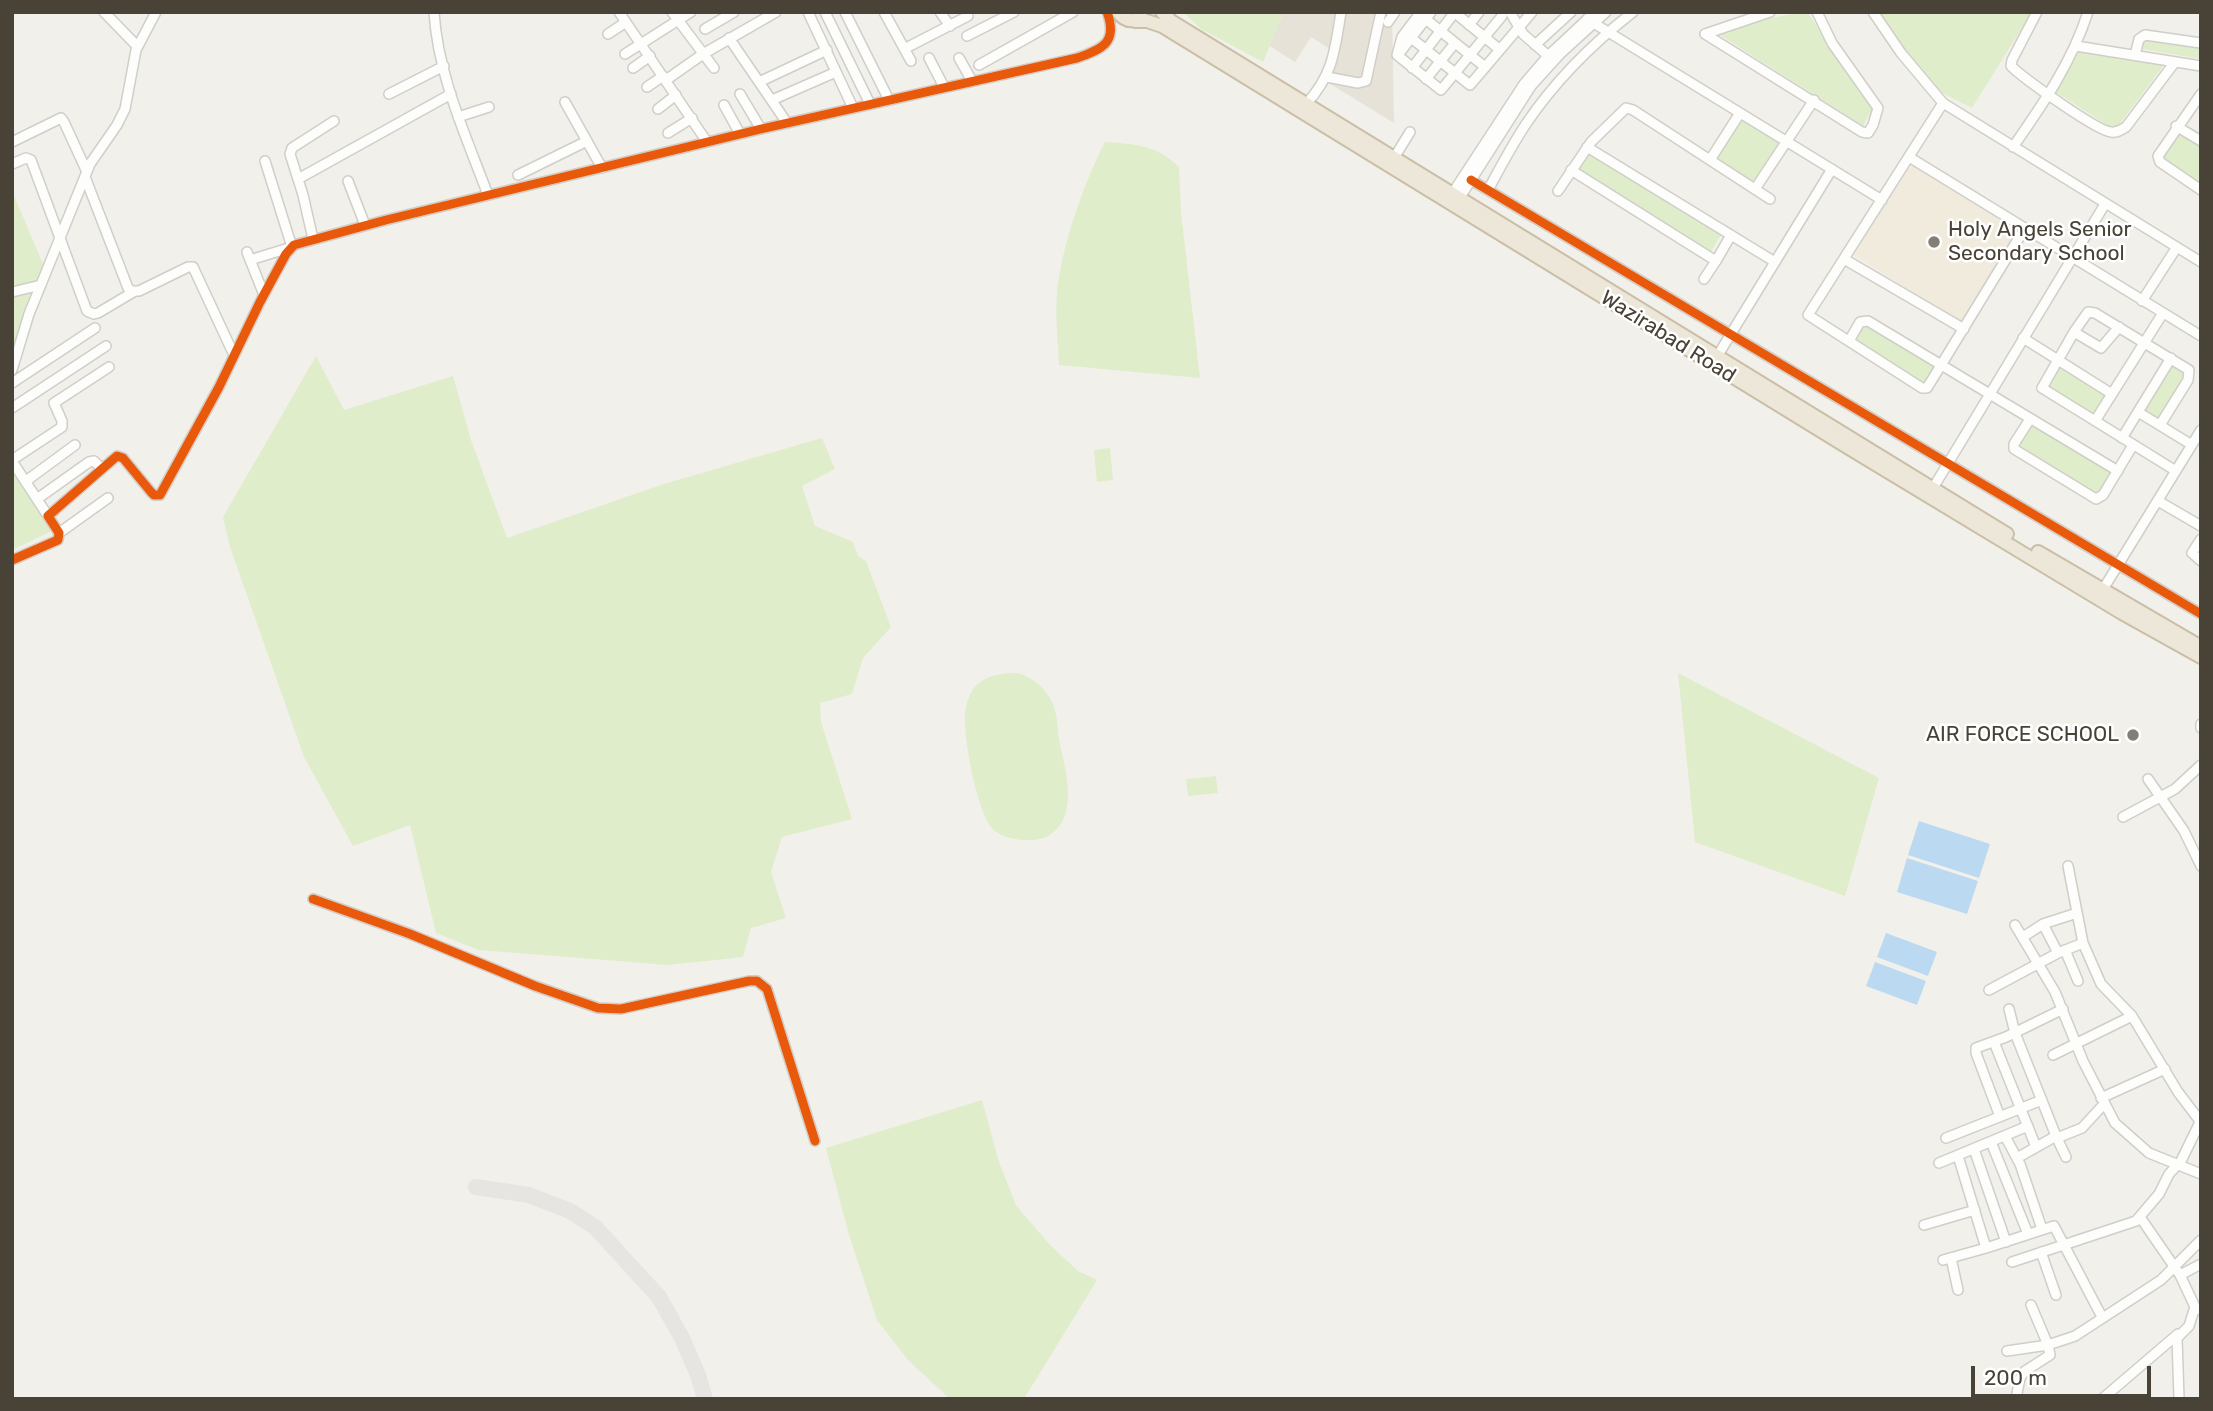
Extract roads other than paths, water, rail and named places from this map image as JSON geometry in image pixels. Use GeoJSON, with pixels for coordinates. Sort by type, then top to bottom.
{"type":"FeatureCollection","features":[{"type":"Feature","properties":{"kind":"highway","name":"Wazirabad Road"},"geometry":{"type":"LineString","coordinates":[[1118,12],[1126,20],[1147,21],[1162,26],[1718,355],[2122,613],[2201,657]]}},
{"type":"Feature","properties":{"kind":"highway"},"geometry":{"type":"LineString","coordinates":[[1135,21],[1147,12]]}},
{"type":"Feature","properties":{"kind":"highway","name":"Wazirabad Road"},"geometry":{"type":"LineString","coordinates":[[1162,12],[1171,21],[1394,158],[1453,200],[1930,492],[2201,647]]}},
{"type":"Feature","properties":{"kind":"street"},"geometry":{"type":"LineString","coordinates":[[104,12],[137,46]]}},
{"type":"Feature","properties":{"kind":"street"},"geometry":{"type":"LineString","coordinates":[[12,370],[41,285],[86,174],[93,158],[125,109],[137,46],[156,12]]}},
{"type":"Feature","properties":{"kind":"street"},"geometry":{"type":"LineString","coordinates":[[434,12],[451,94],[488,195]]}},
{"type":"Feature","properties":{"kind":"street"},"geometry":{"type":"LineString","coordinates":[[619,12],[707,142]]}},
{"type":"Feature","properties":{"kind":"street"},"geometry":{"type":"LineString","coordinates":[[625,54],[675,16],[691,12]]}},
{"type":"Feature","properties":{"kind":"street"},"geometry":{"type":"LineString","coordinates":[[705,29],[734,12]]}},
{"type":"Feature","properties":{"kind":"street"},"geometry":{"type":"LineString","coordinates":[[646,87],[776,12]]}},
{"type":"Feature","properties":{"kind":"street"},"geometry":{"type":"LineString","coordinates":[[808,12],[853,108]]}},
{"type":"Feature","properties":{"kind":"street"},"geometry":{"type":"LineString","coordinates":[[825,12],[870,104]]}},
{"type":"Feature","properties":{"kind":"street"},"geometry":{"type":"LineString","coordinates":[[845,12],[889,100]]}},
{"type":"Feature","properties":{"kind":"street"},"geometry":{"type":"LineString","coordinates":[[884,12],[911,61]]}},
{"type":"Feature","properties":{"kind":"street"},"geometry":{"type":"LineString","coordinates":[[940,12],[950,26]]}},
{"type":"Feature","properties":{"kind":"street"},"geometry":{"type":"LineString","coordinates":[[967,36],[1014,12]]}},
{"type":"Feature","properties":{"kind":"street"},"geometry":{"type":"LineString","coordinates":[[979,65],[1073,12]]}},
{"type":"Feature","properties":{"kind":"street"},"geometry":{"type":"LineString","coordinates":[[264,295],[249,256],[292,247],[365,225],[740,134],[1077,58],[1105,44],[1112,26],[1107,12]]}},
{"type":"Feature","properties":{"kind":"street"},"geometry":{"type":"LineString","coordinates":[[1306,104],[1327,77],[1335,52],[1341,12]]}},
{"type":"Feature","properties":{"kind":"street"},"geometry":{"type":"LineString","coordinates":[[1327,77],[1358,83],[1366,80],[1381,12]]}},
{"type":"Feature","properties":{"kind":"street"},"geometry":{"type":"LineString","coordinates":[[1388,22],[1395,12]]}},
{"type":"Feature","properties":{"kind":"street"},"geometry":{"type":"LineString","coordinates":[[1412,68],[1455,12],[1499,49]]}},
{"type":"Feature","properties":{"kind":"street"},"geometry":{"type":"LineString","coordinates":[[1469,24],[1479,12]]}},
{"type":"Feature","properties":{"kind":"street"},"geometry":{"type":"LineString","coordinates":[[1408,36],[1471,85],[1532,12]]}},
{"type":"Feature","properties":{"kind":"street"},"geometry":{"type":"LineString","coordinates":[[1535,45],[1571,12]]}},
{"type":"Feature","properties":{"kind":"street"},"geometry":{"type":"LineString","coordinates":[[1453,200],[1518,92],[1592,18],[1606,12]]}},
{"type":"Feature","properties":{"kind":"street"},"geometry":{"type":"LineString","coordinates":[[1488,190],[1525,125],[1548,94],[1608,32],[1633,12]]}},
{"type":"Feature","properties":{"kind":"street"},"geometry":{"type":"LineString","coordinates":[[1770,12],[1705,34],[1865,133],[1871,130],[1878,111],[1876,105],[1832,43],[1817,12]]}},
{"type":"Feature","properties":{"kind":"street"},"geometry":{"type":"LineString","coordinates":[[1873,12],[1901,53],[1943,103],[2201,262]]}},
{"type":"Feature","properties":{"kind":"street"},"geometry":{"type":"LineString","coordinates":[[2037,12],[2011,66],[2049,95],[2104,130],[2116,132],[2126,127],[2175,62]]}},
{"type":"Feature","properties":{"kind":"street"},"geometry":{"type":"LineString","coordinates":[[2014,147],[2049,95],[2076,46],[2088,12]]}},
{"type":"Feature","properties":{"kind":"street"},"geometry":{"type":"LineString","coordinates":[[1485,67],[1470,55],[1455,43],[1440,31],[1423,14],[1408,36],[1401,40],[1397,56],[1441,90],[1455,74],[1470,55],[1485,37],[1503,13],[1551,58]]}},
{"type":"Feature","properties":{"kind":"street"},"geometry":{"type":"LineString","coordinates":[[675,16],[714,68]]}},
{"type":"Feature","properties":{"kind":"street"},"geometry":{"type":"LineString","coordinates":[[906,48],[968,16]]}},
{"type":"Feature","properties":{"kind":"street"},"geometry":{"type":"LineString","coordinates":[[1592,18],[1608,32],[1882,200]]}},
{"type":"Feature","properties":{"kind":"street"},"geometry":{"type":"LineString","coordinates":[[608,34],[626,22]]}},
{"type":"Feature","properties":{"kind":"street"},"geometry":{"type":"LineString","coordinates":[[2134,55],[2139,39],[2145,35],[2201,43]]}},
{"type":"Feature","properties":{"kind":"street"},"geometry":{"type":"LineString","coordinates":[[729,38],[787,123]]}},
{"type":"Feature","properties":{"kind":"street"},"geometry":{"type":"LineString","coordinates":[[1426,79],[1455,43]]}},
{"type":"Feature","properties":{"kind":"street"},"geometry":{"type":"LineString","coordinates":[[2076,46],[2201,66]]}},
{"type":"Feature","properties":{"kind":"street"},"geometry":{"type":"LineString","coordinates":[[759,82],[827,51]]}},
{"type":"Feature","properties":{"kind":"street"},"geometry":{"type":"LineString","coordinates":[[633,68],[650,56]]}},
{"type":"Feature","properties":{"kind":"street"},"geometry":{"type":"LineString","coordinates":[[929,58],[944,88]]}},
{"type":"Feature","properties":{"kind":"street"},"geometry":{"type":"LineString","coordinates":[[959,58],[972,81]]}},
{"type":"Feature","properties":{"kind":"street"},"geometry":{"type":"LineString","coordinates":[[1453,200],[1471,180],[1551,58]]}},
{"type":"Feature","properties":{"kind":"street"},"geometry":{"type":"LineString","coordinates":[[389,94],[444,66]]}},
{"type":"Feature","properties":{"kind":"street"},"geometry":{"type":"LineString","coordinates":[[772,100],[836,72]]}},
{"type":"Feature","properties":{"kind":"street"},"geometry":{"type":"LineString","coordinates":[[2201,93],[2158,153],[2158,159],[2201,190]]}},
{"type":"Feature","properties":{"kind":"street"},"geometry":{"type":"LineString","coordinates":[[298,179],[451,94]]}},
{"type":"Feature","properties":{"kind":"street"},"geometry":{"type":"LineString","coordinates":[[740,94],[761,129]]}},
{"type":"Feature","properties":{"kind":"street"},"geometry":{"type":"LineString","coordinates":[[658,109],[676,95]]}},
{"type":"Feature","properties":{"kind":"street"},"geometry":{"type":"LineString","coordinates":[[1755,189],[1814,100]]}},
{"type":"Feature","properties":{"kind":"street"},"geometry":{"type":"LineString","coordinates":[[565,102],[602,168]]}},
{"type":"Feature","properties":{"kind":"street"},"geometry":{"type":"LineString","coordinates":[[1943,103],[1808,315],[1924,388],[1929,387],[2025,229]]}},
{"type":"Feature","properties":{"kind":"street"},"geometry":{"type":"LineString","coordinates":[[724,105],[740,134]]}},
{"type":"Feature","properties":{"kind":"street"},"geometry":{"type":"LineString","coordinates":[[458,117],[489,107]]}},
{"type":"Feature","properties":{"kind":"street"},"geometry":{"type":"LineString","coordinates":[[1558,191],[1587,147],[1621,110],[1629,108],[1770,199]]}},
{"type":"Feature","properties":{"kind":"street"},"geometry":{"type":"LineString","coordinates":[[1710,160],[1740,113]]}},
{"type":"Feature","properties":{"kind":"street"},"geometry":{"type":"LineString","coordinates":[[12,142],[61,118],[86,174],[128,288],[135,291]]}},
{"type":"Feature","properties":{"kind":"street"},"geometry":{"type":"LineString","coordinates":[[668,133],[692,118]]}},
{"type":"Feature","properties":{"kind":"street"},"geometry":{"type":"LineString","coordinates":[[313,239],[290,150],[334,121]]}},
{"type":"Feature","properties":{"kind":"street"},"geometry":{"type":"LineString","coordinates":[[2176,126],[2201,141]]}},
{"type":"Feature","properties":{"kind":"street"},"geometry":{"type":"LineString","coordinates":[[1394,158],[1410,132]]}},
{"type":"Feature","properties":{"kind":"street"},"geometry":{"type":"LineString","coordinates":[[518,175],[587,141]]}},
{"type":"Feature","properties":{"kind":"street"},"geometry":{"type":"LineString","coordinates":[[1587,147],[1775,262]]}},
{"type":"Feature","properties":{"kind":"street"},"geometry":{"type":"LineString","coordinates":[[1909,157],[2201,336]]}},
{"type":"Feature","properties":{"kind":"street"},"geometry":{"type":"LineString","coordinates":[[12,164],[26,158],[31,160],[90,313],[98,313],[135,291],[193,267],[234,355]]}},
{"type":"Feature","properties":{"kind":"street"},"geometry":{"type":"LineString","coordinates":[[48,516],[112,458],[120,456],[154,495],[160,495],[264,295],[292,247],[265,162]]}},
{"type":"Feature","properties":{"kind":"street"},"geometry":{"type":"LineString","coordinates":[[1718,355],[1832,169]]}},
{"type":"Feature","properties":{"kind":"street"},"geometry":{"type":"LineString","coordinates":[[1571,170],[1716,261]]}},
{"type":"Feature","properties":{"kind":"street"},"geometry":{"type":"LineString","coordinates":[[1471,180],[2201,614]]}},
{"type":"Feature","properties":{"kind":"street"},"geometry":{"type":"LineString","coordinates":[[348,181],[365,225]]}},
{"type":"Feature","properties":{"kind":"street"},"geometry":{"type":"LineString","coordinates":[[1930,492],[2105,204]]}},
{"type":"Feature","properties":{"kind":"street"},"geometry":{"type":"LineString","coordinates":[[1704,279],[1731,235]]}},
{"type":"Feature","properties":{"kind":"street"},"geometry":{"type":"LineString","coordinates":[[2142,300],[2176,247]]}},
{"type":"Feature","properties":{"kind":"street"},"geometry":{"type":"LineString","coordinates":[[1844,259],[1964,329]]}},
{"type":"Feature","properties":{"kind":"street"},"geometry":{"type":"LineString","coordinates":[[12,292],[41,285]]}},
{"type":"Feature","properties":{"kind":"street"},"geometry":{"type":"LineString","coordinates":[[2160,425],[2190,373],[2171,358],[2119,327],[2091,312],[2084,315],[2042,388],[2176,471]]}},
{"type":"Feature","properties":{"kind":"street"},"geometry":{"type":"LineString","coordinates":[[2095,421],[2163,313]]}},
{"type":"Feature","properties":{"kind":"street"},"geometry":{"type":"LineString","coordinates":[[1849,341],[1860,322],[1868,321],[2118,471]]}},
{"type":"Feature","properties":{"kind":"street"},"geometry":{"type":"LineString","coordinates":[[2074,332],[2101,348],[2119,327]]}},
{"type":"Feature","properties":{"kind":"street"},"geometry":{"type":"LineString","coordinates":[[12,383],[95,328]]}},
{"type":"Feature","properties":{"kind":"street"},"geometry":{"type":"LineString","coordinates":[[2024,338],[2112,394]]}},
{"type":"Feature","properties":{"kind":"street"},"geometry":{"type":"LineString","coordinates":[[12,408],[106,346]]}},
{"type":"Feature","properties":{"kind":"street"},"geometry":{"type":"LineString","coordinates":[[2122,438],[2171,358]]}},
{"type":"Feature","properties":{"kind":"street"},"geometry":{"type":"LineString","coordinates":[[12,560],[58,540],[59,533],[12,461],[62,427],[54,403],[109,367]]}},
{"type":"Feature","properties":{"kind":"street"},"geometry":{"type":"LineString","coordinates":[[2138,412],[2192,445]]}},
{"type":"Feature","properties":{"kind":"street"},"geometry":{"type":"LineString","coordinates":[[2030,419],[2014,444],[2014,449],[2093,498],[2102,498],[2133,445]]}},
{"type":"Feature","properties":{"kind":"street"},"geometry":{"type":"LineString","coordinates":[[2102,591],[2201,430]]}},
{"type":"Feature","properties":{"kind":"street"},"geometry":{"type":"LineString","coordinates":[[26,481],[75,445]]}},
{"type":"Feature","properties":{"kind":"street"},"geometry":{"type":"LineString","coordinates":[[37,499],[89,462],[94,461],[101,468]]}},
{"type":"Feature","properties":{"kind":"street"},"geometry":{"type":"LineString","coordinates":[[59,533],[108,498]]}},
{"type":"Feature","properties":{"kind":"street"},"geometry":{"type":"LineString","coordinates":[[2158,501],[2201,526]]}},
{"type":"Feature","properties":{"kind":"street"},"geometry":{"type":"LineString","coordinates":[[2201,539],[2192,553],[2201,561]]}},
{"type":"Feature","properties":{"kind":"street"},"geometry":{"type":"LineString","coordinates":[[2123,817],[2175,789],[2201,765]]}},
{"type":"Feature","properties":{"kind":"street"},"geometry":{"type":"LineString","coordinates":[[2148,779],[2190,841],[2201,866]]}},
{"type":"Feature","properties":{"kind":"street"},"geometry":{"type":"LineString","coordinates":[[2012,1262],[2130,1223],[2140,1217],[2159,1194],[2169,1174],[2198,1135],[2200,1121],[2178,1092],[2132,1016],[2101,984],[2083,943],[2068,866]]}},
{"type":"Feature","properties":{"kind":"street"},"geometry":{"type":"LineString","coordinates":[[313,899],[598,1008],[621,1009],[757,981],[768,989],[815,1141]]}},
{"type":"Feature","properties":{"kind":"street"},"geometry":{"type":"LineString","coordinates":[[2023,936],[2043,924],[2077,913]]}},
{"type":"Feature","properties":{"kind":"street"},"geometry":{"type":"LineString","coordinates":[[2043,924],[2078,981]]}},
{"type":"Feature","properties":{"kind":"street"},"geometry":{"type":"LineString","coordinates":[[2015,926],[2063,1009],[2102,1101],[2115,1123],[2149,1153],[2201,1174]]}},
{"type":"Feature","properties":{"kind":"street"},"geometry":{"type":"LineString","coordinates":[[1989,990],[2083,943]]}},
{"type":"Feature","properties":{"kind":"street"},"geometry":{"type":"LineString","coordinates":[[2009,1009],[2015,1033],[2066,1157]]}},
{"type":"Feature","properties":{"kind":"street"},"geometry":{"type":"LineString","coordinates":[[2000,1117],[1976,1053],[1979,1046],[2015,1033],[2063,1009]]}},
{"type":"Feature","properties":{"kind":"street"},"geometry":{"type":"LineString","coordinates":[[2053,1055],[2132,1016]]}},
{"type":"Feature","properties":{"kind":"street"},"geometry":{"type":"LineString","coordinates":[[1994,1042],[2036,1147]]}},
{"type":"Feature","properties":{"kind":"street"},"geometry":{"type":"LineString","coordinates":[[2017,1158],[2057,1137],[2082,1128],[2102,1101],[2165,1069]]}},
{"type":"Feature","properties":{"kind":"street"},"geometry":{"type":"LineString","coordinates":[[1947,1138],[2042,1100]]}},
{"type":"Feature","properties":{"kind":"street"},"geometry":{"type":"LineString","coordinates":[[1939,1163],[2028,1126]]}},
{"type":"Feature","properties":{"kind":"street"},"geometry":{"type":"LineString","coordinates":[[2005,1136],[2017,1158],[2042,1228]]}},
{"type":"Feature","properties":{"kind":"street"},"geometry":{"type":"LineString","coordinates":[[1991,1142],[2028,1234]]}},
{"type":"Feature","properties":{"kind":"street"},"geometry":{"type":"LineString","coordinates":[[1974,1149],[2006,1242]]}},
{"type":"Feature","properties":{"kind":"street"},"geometry":{"type":"LineString","coordinates":[[1958,1156],[1986,1248]]}},
{"type":"Feature","properties":{"kind":"street"},"geometry":{"type":"LineString","coordinates":[[1924,1225],[1975,1210]]}},
{"type":"Feature","properties":{"kind":"street"},"geometry":{"type":"LineString","coordinates":[[2102,1399],[2189,1326],[2198,1309],[2177,1271],[2140,1217]]}},
{"type":"Feature","properties":{"kind":"street"},"geometry":{"type":"LineString","coordinates":[[1958,1290],[1947,1259],[2054,1226],[2102,1317]]}},
{"type":"Feature","properties":{"kind":"street"},"geometry":{"type":"LineString","coordinates":[[2177,1271],[2201,1240]]}},
{"type":"Feature","properties":{"kind":"street"},"geometry":{"type":"LineString","coordinates":[[2041,1252],[2056,1295]]}},
{"type":"Feature","properties":{"kind":"street"},"geometry":{"type":"LineString","coordinates":[[2007,1351],[2048,1345],[2076,1336],[2177,1271],[2201,1264]]}},
{"type":"Feature","properties":{"kind":"street"},"geometry":{"type":"LineString","coordinates":[[2016,1399],[2020,1378],[2025,1371],[2049,1357],[2048,1345],[2031,1305]]}},
{"type":"Feature","properties":{"kind":"street"},"geometry":{"type":"LineString","coordinates":[[2179,1399],[2177,1338],[2180,1333]]}},
{"type":"Feature","properties":{"kind":"water"},"geometry":{"type":"Polygon","coordinates":[[[1919,821],[1990,844],[1979,878],[1908,855],[1919,821]]]}},
{"type":"Feature","properties":{"kind":"water"},"geometry":{"type":"Polygon","coordinates":[[[1907,858],[1978,881],[1967,914],[1897,892],[1907,858]]]}},
{"type":"Feature","properties":{"kind":"water"},"geometry":{"type":"Polygon","coordinates":[[[1886,933],[1937,952],[1928,976],[1877,957],[1886,933]]]}},
{"type":"Feature","properties":{"kind":"water"},"geometry":{"type":"Polygon","coordinates":[[[1875,962],[1926,981],[1917,1005],[1866,986],[1875,962]]]}},
{"type":"Feature","properties":{"kind":"place","name":"Holy Angels Senior Secondary School"},"geometry":{"type":"Point","coordinates":[1934,242]}},
{"type":"Feature","properties":{"kind":"place","name":"AIR FORCE SCHOOL"},"geometry":{"type":"Point","coordinates":[2133,735]}}]}
